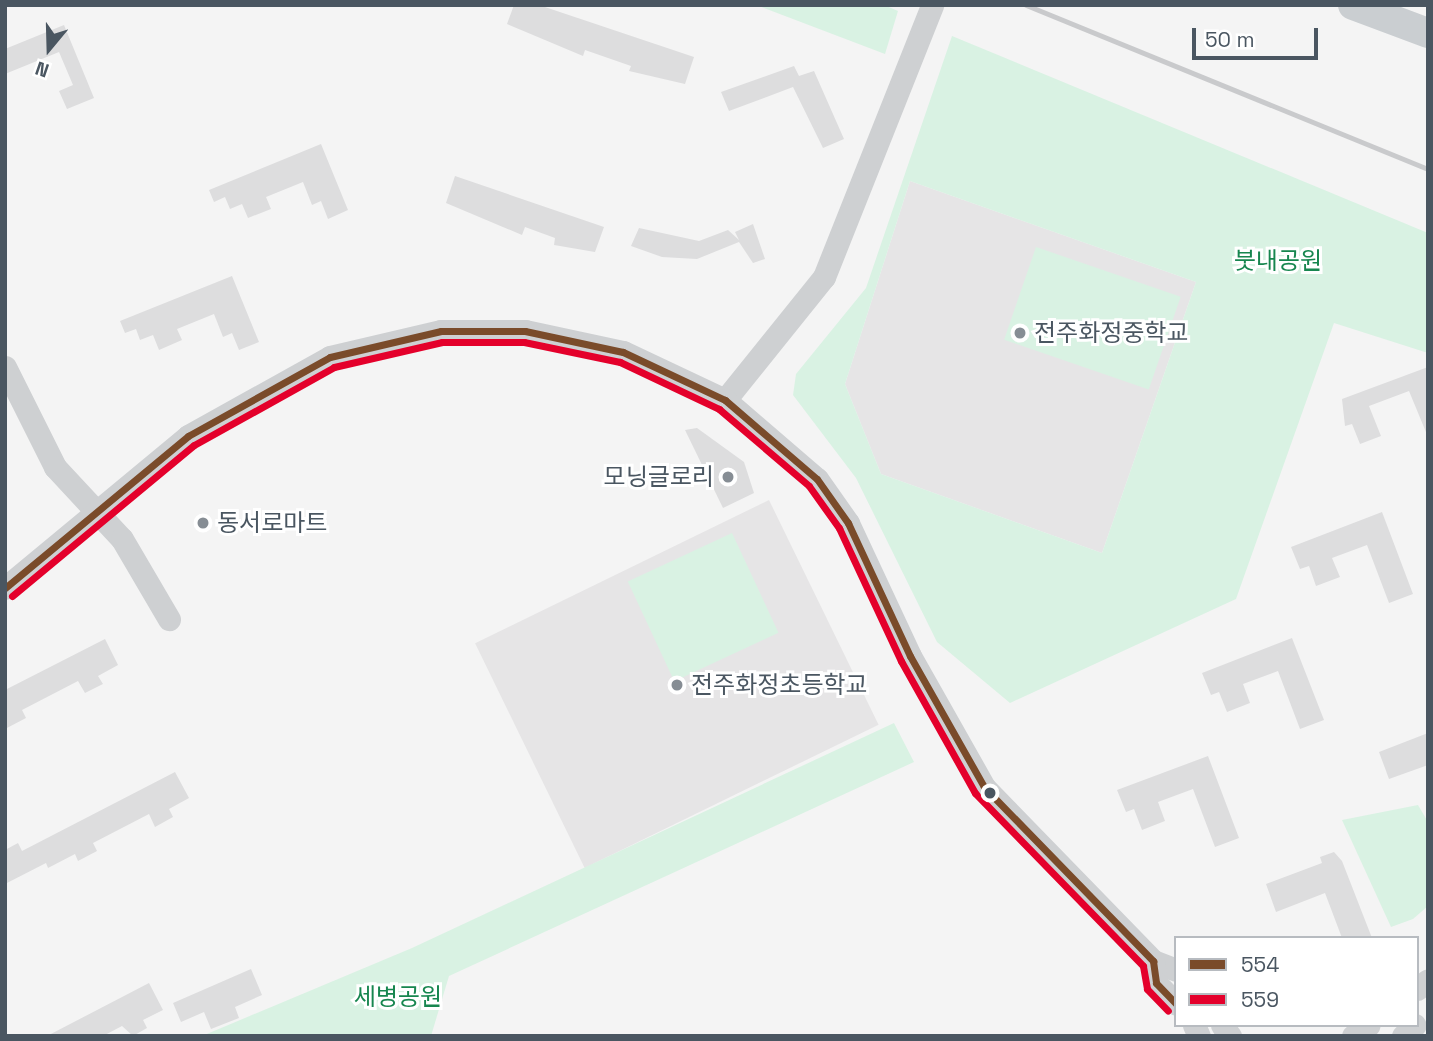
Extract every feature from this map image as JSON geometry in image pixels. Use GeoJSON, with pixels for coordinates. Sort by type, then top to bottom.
{"type":"FeatureCollection","features":[{"type":"Feature","properties":{"kind":"main road"},"geometry":{"type":"LineString","coordinates":[[1353,5],[1428,33]]}},
{"type":"Feature","properties":{"kind":"street"},"geometry":{"type":"LineString","coordinates":[[725,400],[824,277],[932,5]]}},
{"type":"Feature","properties":{"kind":"street"},"geometry":{"type":"LineString","coordinates":[[5,588],[99,514],[188,436],[330,358],[441,331],[524,331],[579,338],[675,373],[725,400],[808,468],[848,523],[910,656],[984,787],[1153,961],[1174,969]]}},
{"type":"Feature","properties":{"kind":"street"},"geometry":{"type":"LineString","coordinates":[[5,367],[55,467],[122,539],[169,619]]}},
{"type":"Feature","properties":{"kind":"street"},"geometry":{"type":"LineString","coordinates":[[1153,961],[1156,983],[1174,1002]]}},
{"type":"Feature","properties":{"kind":"shaded area","name":"전주화정중학교"},"geometry":{"type":"Polygon","coordinates":[[[910,181],[1196,282],[1102,553],[881,474],[845,384],[910,181]]]}},
{"type":"Feature","properties":{"kind":"shaded area","name":"전주화정초등학교"},"geometry":{"type":"Polygon","coordinates":[[[769,500],[879,725],[585,868],[475,643],[769,500]]]}},
{"type":"Feature","properties":{"kind":"green space"},"geometry":{"type":"Polygon","coordinates":[[[756,5],[884,5],[898,11],[885,54],[756,5]]]}},
{"type":"Feature","properties":{"kind":"green space","name":"붓내공원"},"geometry":{"type":"Polygon","coordinates":[[[952,36],[1428,233],[1428,353],[1334,323],[1236,599],[1010,703],[937,642],[856,478],[793,395],[796,374],[866,288],[952,36]],[[910,181],[845,384],[881,474],[1102,553],[1196,282],[910,181]]]}},
{"type":"Feature","properties":{"kind":"green space"},"geometry":{"type":"Polygon","coordinates":[[[1036,247],[1181,297],[1149,389],[1004,340],[1036,247]]]}},
{"type":"Feature","properties":{"kind":"green space"},"geometry":{"type":"Polygon","coordinates":[[[732,533],[778,633],[674,681],[628,582],[732,533]]]}},
{"type":"Feature","properties":{"kind":"green space","name":"세병공원"},"geometry":{"type":"Polygon","coordinates":[[[894,723],[914,762],[449,976],[431,1036],[202,1036],[412,948],[894,723]]]}},
{"type":"Feature","properties":{"kind":"green space"},"geometry":{"type":"Polygon","coordinates":[[[1418,805],[1428,822],[1428,906],[1413,919],[1391,927],[1342,820],[1418,805]]]}},
{"type":"Feature","properties":{"kind":"building"},"geometry":{"type":"Polygon","coordinates":[[[514,5],[539,5],[694,57],[685,84],[629,71],[631,66],[585,50],[583,56],[507,24],[514,5]]]}},
{"type":"Feature","properties":{"kind":"building"},"geometry":{"type":"Polygon","coordinates":[[[64,25],[94,98],[67,109],[59,91],[73,85],[59,52],[5,74],[5,49],[64,25]]]}},
{"type":"Feature","properties":{"kind":"building"},"geometry":{"type":"Polygon","coordinates":[[[794,66],[799,76],[814,71],[844,139],[823,148],[793,87],[729,111],[721,92],[794,66]]]}},
{"type":"Feature","properties":{"kind":"building"},"geometry":{"type":"Polygon","coordinates":[[[321,144],[348,210],[328,219],[321,201],[312,205],[303,182],[266,197],[271,209],[248,218],[242,204],[230,209],[225,197],[214,202],[209,190],[321,144]]]}},
{"type":"Feature","properties":{"kind":"building"},"geometry":{"type":"Polygon","coordinates":[[[455,176],[604,227],[595,252],[554,245],[555,238],[525,227],[522,235],[446,203],[455,176]]]}},
{"type":"Feature","properties":{"kind":"building"},"geometry":{"type":"Polygon","coordinates":[[[753,224],[765,259],[753,263],[739,242],[697,259],[662,257],[631,246],[639,228],[699,241],[728,230],[739,240],[735,232],[753,224]]]}},
{"type":"Feature","properties":{"kind":"building"},"geometry":{"type":"Polygon","coordinates":[[[232,276],[259,342],[239,350],[232,333],[223,337],[214,314],[177,329],[182,340],[159,350],[153,335],[140,340],[136,329],[125,333],[120,321],[232,276]]]}},
{"type":"Feature","properties":{"kind":"building"},"geometry":{"type":"Polygon","coordinates":[[[1428,367],[1428,437],[1409,391],[1369,406],[1381,436],[1360,444],[1352,424],[1345,426],[1342,399],[1428,367]]]}},
{"type":"Feature","properties":{"kind":"building","name":"모닝글로리"},"geometry":{"type":"Polygon","coordinates":[[[697,428],[744,462],[754,493],[723,508],[685,430],[697,428]]]}},
{"type":"Feature","properties":{"kind":"building"},"geometry":{"type":"Polygon","coordinates":[[[1382,512],[1413,594],[1389,603],[1367,545],[1332,558],[1340,577],[1316,586],[1309,566],[1300,569],[1291,547],[1382,512]]]}},
{"type":"Feature","properties":{"kind":"building"},"geometry":{"type":"Polygon","coordinates":[[[1292,638],[1324,720],[1300,729],[1278,671],[1243,684],[1250,703],[1227,712],[1219,692],[1211,695],[1202,673],[1292,638]]]}},
{"type":"Feature","properties":{"kind":"building"},"geometry":{"type":"Polygon","coordinates":[[[105,639],[118,665],[98,676],[103,684],[85,693],[78,681],[22,710],[26,718],[5,729],[5,690],[105,639]]]}},
{"type":"Feature","properties":{"kind":"building"},"geometry":{"type":"Polygon","coordinates":[[[1428,733],[1428,765],[1389,779],[1379,752],[1428,733]]]}},
{"type":"Feature","properties":{"kind":"building"},"geometry":{"type":"Polygon","coordinates":[[[1208,756],[1239,838],[1215,847],[1193,789],[1158,802],[1165,821],[1142,830],[1134,809],[1126,812],[1117,790],[1208,756]]]}},
{"type":"Feature","properties":{"kind":"building"},"geometry":{"type":"Polygon","coordinates":[[[175,772],[189,798],[169,809],[173,817],[155,827],[149,814],[93,843],[97,851],[78,861],[75,854],[48,868],[46,863],[5,884],[5,850],[18,843],[22,851],[175,772]]]}},
{"type":"Feature","properties":{"kind":"building"},"geometry":{"type":"Polygon","coordinates":[[[1334,852],[1342,861],[1371,936],[1341,936],[1325,893],[1276,912],[1266,884],[1322,863],[1320,857],[1334,852]]]}},
{"type":"Feature","properties":{"kind":"building"},"geometry":{"type":"Polygon","coordinates":[[[251,969],[262,995],[235,1007],[239,1018],[211,1029],[204,1012],[181,1022],[173,1003],[251,969]]]}},
{"type":"Feature","properties":{"kind":"building"},"geometry":{"type":"Polygon","coordinates":[[[149,983],[163,1010],[143,1020],[147,1028],[133,1036],[122,1026],[103,1036],[47,1036],[149,983]]]}},
{"type":"Feature","properties":{"kind":"railway"},"geometry":{"type":"LineString","coordinates":[[1026,5],[1428,169]]}},
{"type":"Feature","properties":{"kind":"transit line","name":"554"},"geometry":{"type":"LineString","coordinates":[[5,588],[188,436],[330,357],[441,331],[525,331],[623,352],[725,400],[817,479],[848,523],[910,656],[984,787],[1153,961],[1156,983],[1174,1002]]}},
{"type":"Feature","properties":{"kind":"transit line","name":"559"},"geometry":{"type":"LineString","coordinates":[[12,596],[194,445],[334,367],[442,342],[524,342],[620,362],[719,409],[809,486],[839,528],[901,661],[975,793],[1143,966],[1147,989],[1168,1011]]}},
{"type":"Feature","properties":{"kind":"place","name":"전주화정중학교"},"geometry":{"type":"Point","coordinates":[1020,333]}},
{"type":"Feature","properties":{"kind":"place","name":"모닝글로리"},"geometry":{"type":"Point","coordinates":[728,477]}},
{"type":"Feature","properties":{"kind":"place","name":"동서로마트"},"geometry":{"type":"Point","coordinates":[203,523]}},
{"type":"Feature","properties":{"kind":"place","name":"전주화정초등학교"},"geometry":{"type":"Point","coordinates":[677,685]}}]}
